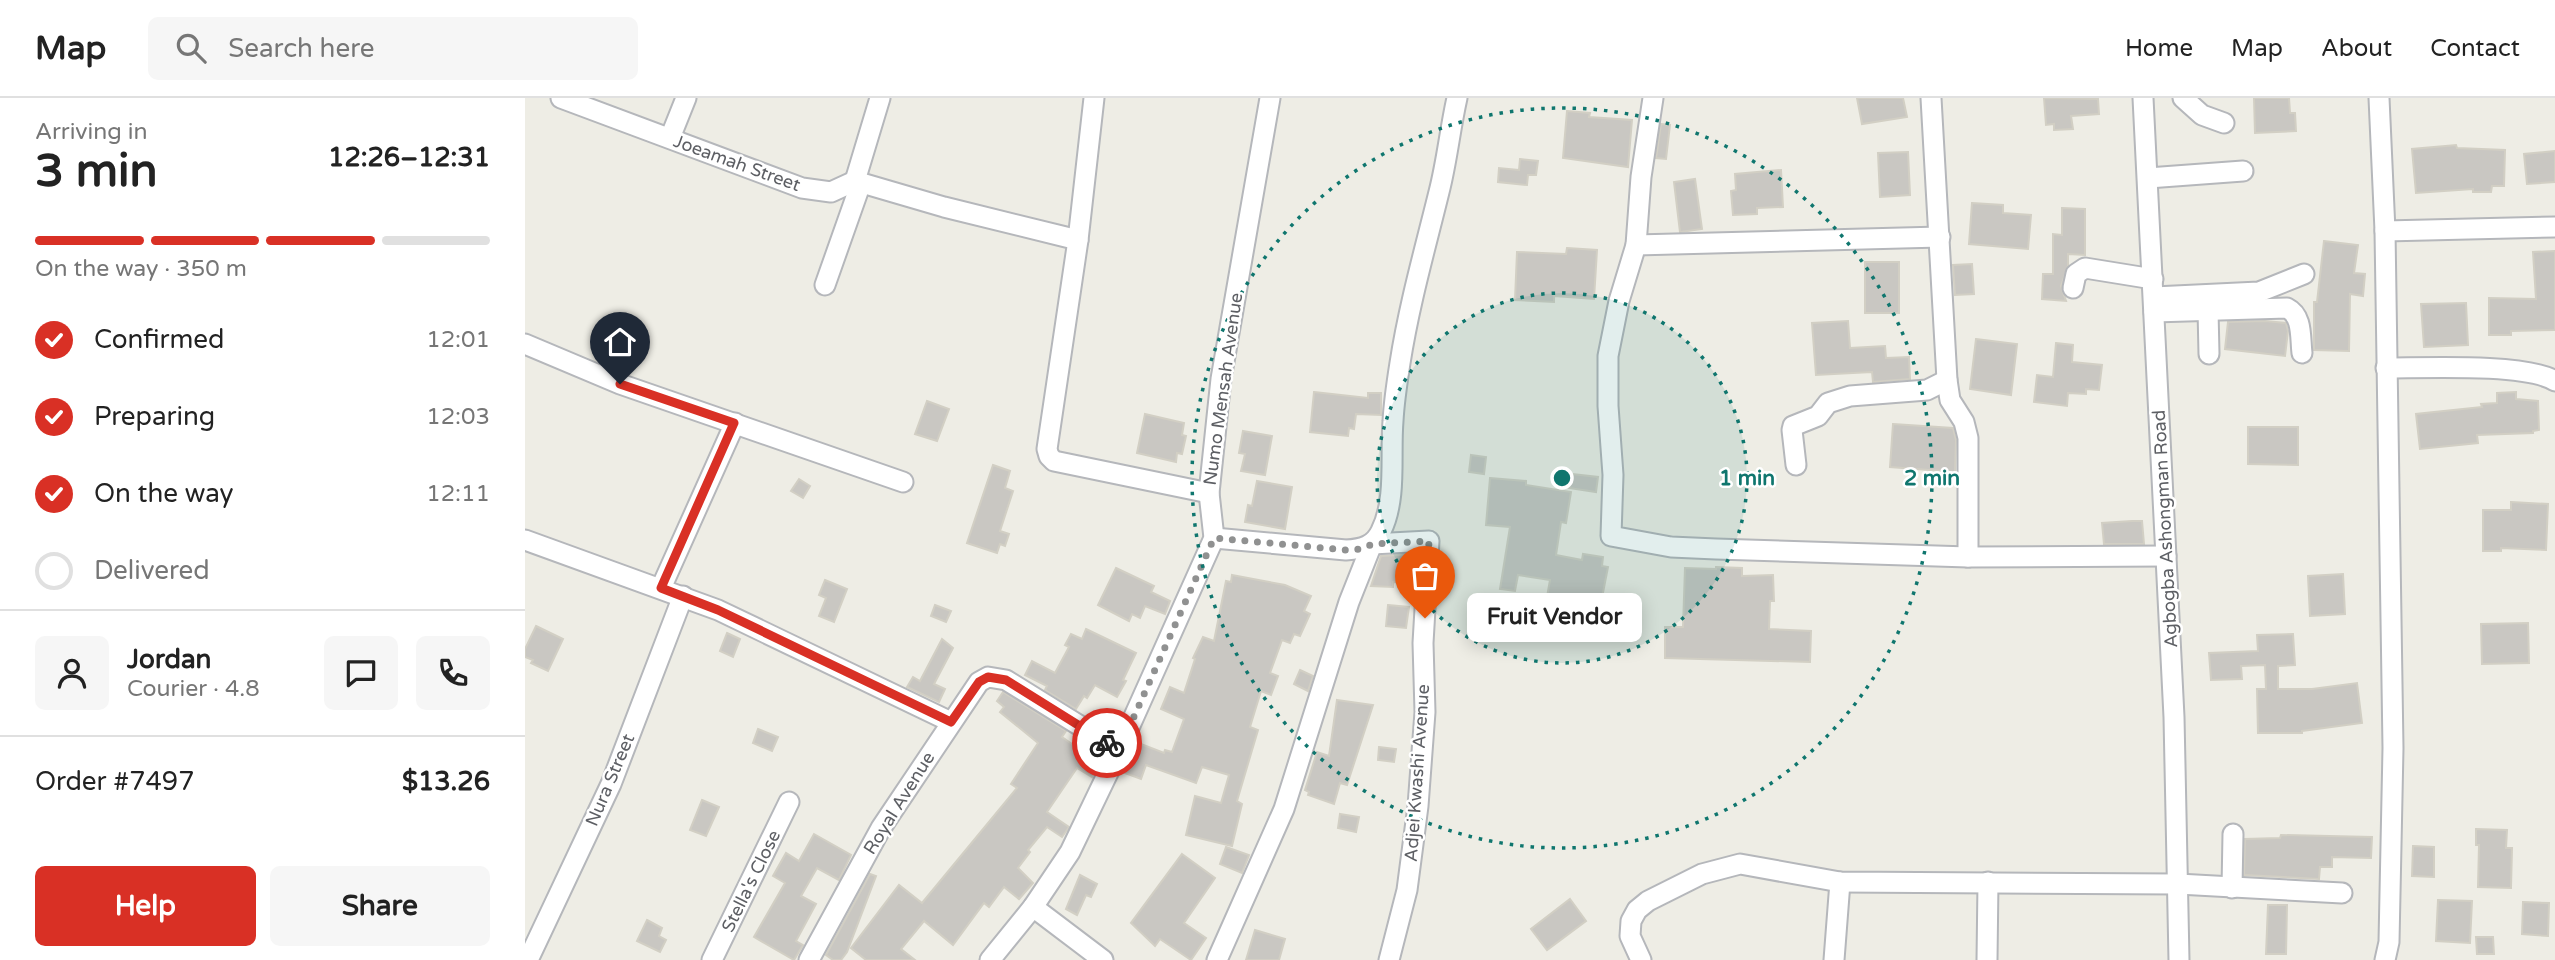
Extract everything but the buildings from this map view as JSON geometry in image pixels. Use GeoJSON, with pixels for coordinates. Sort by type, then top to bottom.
{"type":"FeatureCollection","features":[{"type":"Feature","properties":{"kind":"street","name":"Joeamah Street"},"geometry":{"type":"LineString","coordinates":[[561,98],[802,188],[831,192],[858,182]]}},
{"type":"Feature","properties":{"kind":"street"},"geometry":{"type":"LineString","coordinates":[[670,138],[686,98]]}},
{"type":"Feature","properties":{"kind":"street"},"geometry":{"type":"LineString","coordinates":[[825,285],[858,182],[880,98]]}},
{"type":"Feature","properties":{"kind":"street"},"geometry":{"type":"LineString","coordinates":[[1094,98],[1078,240],[1047,449],[1049,456],[1054,461],[1209,492]]}},
{"type":"Feature","properties":{"kind":"street","name":"Numo Mensah Avenue"},"geometry":{"type":"LineString","coordinates":[[1214,538],[1209,492],[1221,379],[1271,98]]}},
{"type":"Feature","properties":{"kind":"street"},"geometry":{"type":"LineString","coordinates":[[1217,960],[1284,809],[1349,602],[1387,516],[1392,477],[1392,421],[1400,363],[1413,295],[1440,188],[1457,98]]}},
{"type":"Feature","properties":{"kind":"street"},"geometry":{"type":"LineString","coordinates":[[1653,98],[1641,177],[1636,245],[1619,301],[1608,356],[1613,475],[1611,536],[1671,547],[1968,557],[2167,556]]}},
{"type":"Feature","properties":{"kind":"street"},"geometry":{"type":"LineString","coordinates":[[1931,98],[1947,380],[1950,400],[1964,422],[1968,438],[1968,557]]}},
{"type":"Feature","properties":{"kind":"street","name":"Agbogba Ashongman Road"},"geometry":{"type":"LineString","coordinates":[[2144,98],[2174,716],[2179,960]]}},
{"type":"Feature","properties":{"kind":"street"},"geometry":{"type":"LineString","coordinates":[[2183,98],[2202,115],[2224,122]]}},
{"type":"Feature","properties":{"kind":"street"},"geometry":{"type":"LineString","coordinates":[[2379,98],[2385,231],[2393,748],[2389,942],[2385,960]]}},
{"type":"Feature","properties":{"kind":"street"},"geometry":{"type":"LineString","coordinates":[[2148,178],[2243,171]]}},
{"type":"Feature","properties":{"kind":"street"},"geometry":{"type":"LineString","coordinates":[[858,182],[944,207],[1078,240]]}},
{"type":"Feature","properties":{"kind":"street"},"geometry":{"type":"LineString","coordinates":[[2385,231],[2555,227]]}},
{"type":"Feature","properties":{"kind":"street"},"geometry":{"type":"LineString","coordinates":[[1636,245],[1940,237]]}},
{"type":"Feature","properties":{"kind":"street"},"geometry":{"type":"LineString","coordinates":[[2073,288],[2076,274],[2085,268],[2154,296],[2208,310],[2292,310],[2299,320],[2302,353]]}},
{"type":"Feature","properties":{"kind":"street"},"geometry":{"type":"LineString","coordinates":[[2154,296],[2259,292],[2304,274]]}},
{"type":"Feature","properties":{"kind":"street"},"geometry":{"type":"LineString","coordinates":[[2208,310],[2209,354]]}},
{"type":"Feature","properties":{"kind":"street"},"geometry":{"type":"LineString","coordinates":[[525,344],[620,384],[903,482]]}},
{"type":"Feature","properties":{"kind":"street"},"geometry":{"type":"LineString","coordinates":[[2386,368],[2498,370],[2544,374],[2555,381]]}},
{"type":"Feature","properties":{"kind":"street"},"geometry":{"type":"LineString","coordinates":[[1796,465],[1793,426],[1818,416],[1828,403],[1850,396],[1927,390],[1947,380]]}},
{"type":"Feature","properties":{"kind":"street"},"geometry":{"type":"LineString","coordinates":[[661,588],[734,423]]}},
{"type":"Feature","properties":{"kind":"street"},"geometry":{"type":"LineString","coordinates":[[990,960],[1033,907],[1070,852],[1214,538],[1346,550],[1373,544]]}},
{"type":"Feature","properties":{"kind":"street"},"geometry":{"type":"LineString","coordinates":[[525,540],[718,610],[951,722]]}},
{"type":"Feature","properties":{"kind":"street","name":"Adjei Kwashi Avenue"},"geometry":{"type":"LineString","coordinates":[[1373,544],[1429,541],[1423,643],[1425,712],[1418,806],[1407,890],[1389,960]]}},
{"type":"Feature","properties":{"kind":"street","name":"Nura Street"},"geometry":{"type":"LineString","coordinates":[[528,960],[611,784],[683,596]]}},
{"type":"Feature","properties":{"kind":"street","name":"Royal Avenue"},"geometry":{"type":"LineString","coordinates":[[809,960],[881,828],[979,682],[988,677],[1006,680],[1119,750]]}},
{"type":"Feature","properties":{"kind":"street","name":"Stella's Close"},"geometry":{"type":"LineString","coordinates":[[712,960],[789,802]]}},
{"type":"Feature","properties":{"kind":"street"},"geometry":{"type":"LineString","coordinates":[[2232,888],[2233,834]]}},
{"type":"Feature","properties":{"kind":"street"},"geometry":{"type":"LineString","coordinates":[[1641,960],[1630,936],[1631,921],[1637,910],[1648,901],[1702,874],[1740,864],[1840,882],[2178,884],[2342,892]]}},
{"type":"Feature","properties":{"kind":"street"},"geometry":{"type":"LineString","coordinates":[[1834,960],[1840,882]]}},
{"type":"Feature","properties":{"kind":"street"},"geometry":{"type":"LineString","coordinates":[[1987,960],[1988,882]]}},
{"type":"Feature","properties":{"kind":"street"},"geometry":{"type":"LineString","coordinates":[[1033,907],[1103,960]]}},
{"type":"Feature","properties":{"kind":"way so far"},"geometry":{"type":"LineString","coordinates":[[1107,743],[1119,750],[1214,538],[1346,550],[1373,544],[1429,541],[1425,618]]}},
{"type":"Feature","properties":{"kind":"place","name":"Fruit Vendor"},"geometry":{"type":"Point","coordinates":[1425,618]}},
{"type":"Feature","properties":{"kind":"route"},"geometry":{"type":"LineString","coordinates":[[620,384],[734,423],[661,588],[718,610],[951,722],[979,682],[988,677],[1006,680],[1107,743]]}}]}
